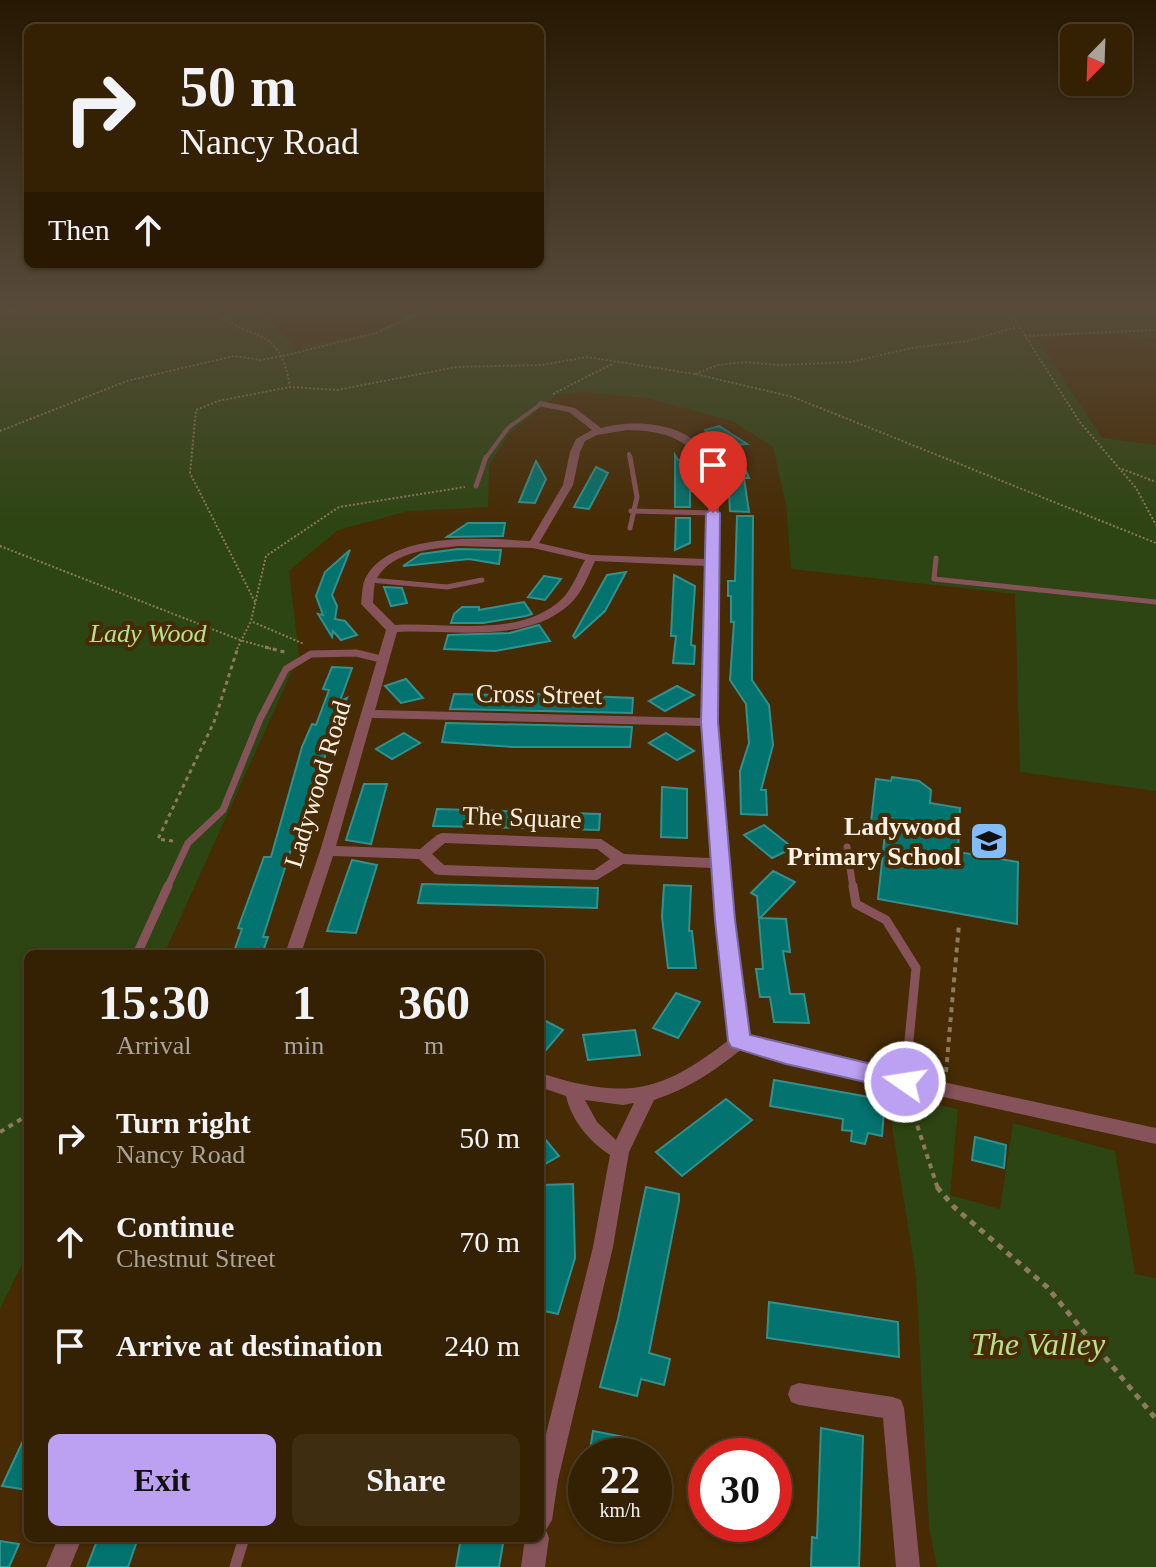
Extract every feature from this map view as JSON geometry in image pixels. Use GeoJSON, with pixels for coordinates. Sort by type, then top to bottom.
{"type":"FeatureCollection","features":[{"type":"Feature","properties":{"kind":"street"},"geometry":{"type":"LineString","coordinates":[[541,404],[572,410],[599,431]]}},
{"type":"Feature","properties":{"kind":"street"},"geometry":{"type":"LineString","coordinates":[[533,545],[568,485],[577,443],[599,431],[658,429],[692,441],[702,456],[710,475],[713,513],[709,722],[733,1005],[739,1041]]}},
{"type":"Feature","properties":{"kind":"street"},"geometry":{"type":"LineString","coordinates":[[591,558],[567,601],[535,621],[512,626],[392,629],[367,604],[368,580],[397,556],[427,545],[481,542],[533,545],[591,558],[711,563]]}},
{"type":"Feature","properties":{"kind":"street","name":"Ladywood Road"},"geometry":{"type":"LineString","coordinates":[[294,950],[327,851],[392,629]]}},
{"type":"Feature","properties":{"kind":"street","name":"Cross Street"},"geometry":{"type":"LineString","coordinates":[[368,714],[709,722]]}},
{"type":"Feature","properties":{"kind":"street","name":"The Square"},"geometry":{"type":"LineString","coordinates":[[423,854],[442,838],[601,844],[620,859],[720,863]]}},
{"type":"Feature","properties":{"kind":"street","name":"The Square"},"geometry":{"type":"LineString","coordinates":[[327,851],[423,854],[440,870],[581,875],[597,875],[620,859]]}},
{"type":"Feature","properties":{"kind":"street"},"geometry":{"type":"LineString","coordinates":[[739,1041],[786,1055],[1156,1136]]}},
{"type":"Feature","properties":{"kind":"street"},"geometry":{"type":"LineString","coordinates":[[544,1081],[575,1093],[610,1098],[646,1097],[706,1070],[739,1041]]}},
{"type":"Feature","properties":{"kind":"street"},"geometry":{"type":"LineString","coordinates":[[575,1093],[576,1108],[606,1144],[620,1152]]}},
{"type":"Feature","properties":{"kind":"street"},"geometry":{"type":"LineString","coordinates":[[544,1476],[603,1247],[620,1152],[646,1097]]}},
{"type":"Feature","properties":{"kind":"street"},"geometry":{"type":"LineString","coordinates":[[799,1394],[893,1408],[908,1567]]}},
{"type":"Feature","properties":{"kind":"street"},"geometry":{"type":"LineString","coordinates":[[58,1567],[68,1542]]}},
{"type":"Feature","properties":{"kind":"street"},"geometry":{"type":"LineString","coordinates":[[533,1567],[536,1542]]}},
{"type":"Feature","properties":{"kind":"lane"},"geometry":{"type":"LineString","coordinates":[[476,486],[479,466],[504,430],[541,404]]}},
{"type":"Feature","properties":{"kind":"lane"},"geometry":{"type":"LineString","coordinates":[[629,454],[637,497],[631,511],[630,528]]}},
{"type":"Feature","properties":{"kind":"lane"},"geometry":{"type":"LineString","coordinates":[[631,511],[713,513]]}},
{"type":"Feature","properties":{"kind":"lane"},"geometry":{"type":"LineString","coordinates":[[936,558],[934,579],[1156,602]]}},
{"type":"Feature","properties":{"kind":"lane"},"geometry":{"type":"LineString","coordinates":[[368,580],[447,587],[482,580]]}},
{"type":"Feature","properties":{"kind":"lane"},"geometry":{"type":"LineString","coordinates":[[139,950],[188,843],[223,810],[260,719],[286,669],[307,655],[356,653],[385,660]]}},
{"type":"Feature","properties":{"kind":"lane"},"geometry":{"type":"LineString","coordinates":[[847,847],[856,904],[886,920],[916,968],[905,1082]]}},
{"type":"Feature","properties":{"kind":"lane"},"geometry":{"type":"LineString","coordinates":[[235,1567],[243,1542]]}},
{"type":"Feature","properties":{"kind":"path"},"geometry":{"type":"LineString","coordinates":[[0,431],[131,380]]}},
{"type":"Feature","properties":{"kind":"path"},"geometry":{"type":"LineString","coordinates":[[288,380],[290,387]]}},
{"type":"Feature","properties":{"kind":"path"},"geometry":{"type":"LineString","coordinates":[[255,602],[190,473],[196,410],[218,401],[290,387],[337,390],[388,380]]}},
{"type":"Feature","properties":{"kind":"path"},"geometry":{"type":"LineString","coordinates":[[541,404],[553,393],[580,380]]}},
{"type":"Feature","properties":{"kind":"path"},"geometry":{"type":"LineString","coordinates":[[721,380],[793,397],[1156,543]]}},
{"type":"Feature","properties":{"kind":"path"},"geometry":{"type":"LineString","coordinates":[[1053,380],[1079,421],[1122,469],[1156,525]]}},
{"type":"Feature","properties":{"kind":"path"},"geometry":{"type":"LineString","coordinates":[[1122,469],[1156,482]]}},
{"type":"Feature","properties":{"kind":"path"},"geometry":{"type":"LineString","coordinates":[[188,843],[158,839],[214,722],[240,640],[251,621],[266,556],[339,507],[425,491],[476,486]]}},
{"type":"Feature","properties":{"kind":"path"},"geometry":{"type":"LineString","coordinates":[[0,546],[240,640],[307,655]]}},
{"type":"Feature","properties":{"kind":"path"},"geometry":{"type":"LineString","coordinates":[[251,621],[300,640],[307,655]]}},
{"type":"Feature","properties":{"kind":"path"},"geometry":{"type":"LineString","coordinates":[[944,1090],[959,924]]}},
{"type":"Feature","properties":{"kind":"path"},"geometry":{"type":"LineString","coordinates":[[905,1082],[909,1107],[935,1185],[954,1207],[1047,1287],[1156,1419]]}},
{"type":"Feature","properties":{"kind":"path"},"geometry":{"type":"LineString","coordinates":[[0,1132],[24,1117]]}},
{"type":"Feature","properties":{"kind":"green space","name":"Lady Wood"},"geometry":{"type":"Polygon","coordinates":[[[0,380],[1064,380],[1102,438],[1156,445],[1156,791],[1020,772],[1015,594],[791,569],[786,504],[773,447],[732,421],[646,398],[583,392],[556,395],[509,434],[489,465],[488,507],[408,511],[338,530],[289,571],[299,656],[166,950],[24,950],[24,1260],[0,1309],[0,380]]]}},
{"type":"Feature","properties":{"kind":"green space","name":"The Valley"},"geometry":{"type":"Polygon","coordinates":[[[887,1095],[958,1109],[950,1195],[1000,1209],[1013,1123],[1115,1151],[1135,1274],[1156,1278],[1156,1567],[937,1567],[929,1527],[916,1276],[887,1095]]]}},
{"type":"Feature","properties":{"kind":"building"},"geometry":{"type":"Polygon","coordinates":[[[719,426],[747,444],[735,445],[749,478],[744,478],[749,512],[730,511],[728,469],[705,430],[719,426]]]}},
{"type":"Feature","properties":{"kind":"building"},"geometry":{"type":"Polygon","coordinates":[[[675,455],[678,460],[690,459],[690,482],[695,491],[690,491],[690,507],[675,507],[675,455]]]}},
{"type":"Feature","properties":{"kind":"building"},"geometry":{"type":"Polygon","coordinates":[[[536,461],[546,479],[535,503],[519,502],[536,461]]]}},
{"type":"Feature","properties":{"kind":"building"},"geometry":{"type":"Polygon","coordinates":[[[596,467],[608,473],[589,509],[574,507],[596,467]]]}},
{"type":"Feature","properties":{"kind":"building"},"geometry":{"type":"Polygon","coordinates":[[[737,516],[753,516],[752,680],[769,705],[773,745],[761,790],[766,790],[767,815],[741,814],[740,771],[749,743],[746,704],[730,680],[734,622],[731,622],[731,596],[728,596],[728,581],[735,581],[737,516]]]}},
{"type":"Feature","properties":{"kind":"building"},"geometry":{"type":"Polygon","coordinates":[[[676,518],[690,518],[690,543],[675,550],[676,518]]]}},
{"type":"Feature","properties":{"kind":"building"},"geometry":{"type":"Polygon","coordinates":[[[468,523],[505,523],[503,536],[447,537],[468,523]]]}},
{"type":"Feature","properties":{"kind":"building"},"geometry":{"type":"Polygon","coordinates":[[[458,549],[501,550],[499,564],[469,559],[403,566],[421,554],[458,549]]]}},
{"type":"Feature","properties":{"kind":"building"},"geometry":{"type":"Polygon","coordinates":[[[350,550],[332,595],[337,606],[335,619],[345,621],[357,635],[341,640],[333,631],[332,637],[318,614],[323,615],[316,596],[325,572],[350,550]]]}},
{"type":"Feature","properties":{"kind":"building"},"geometry":{"type":"Polygon","coordinates":[[[626,572],[605,611],[575,638],[573,636],[607,575],[626,572]]]}},
{"type":"Feature","properties":{"kind":"building"},"geometry":{"type":"Polygon","coordinates":[[[674,575],[695,586],[691,645],[695,646],[694,664],[673,663],[676,636],[671,636],[674,575]]]}},
{"type":"Feature","properties":{"kind":"building"},"geometry":{"type":"Polygon","coordinates":[[[544,576],[561,579],[545,600],[528,597],[544,576]]]}},
{"type":"Feature","properties":{"kind":"building"},"geometry":{"type":"Polygon","coordinates":[[[384,587],[402,588],[407,603],[391,606],[384,587]]]}},
{"type":"Feature","properties":{"kind":"building"},"geometry":{"type":"Polygon","coordinates":[[[524,602],[532,614],[483,623],[451,623],[454,614],[462,607],[479,607],[479,610],[524,602]]]}},
{"type":"Feature","properties":{"kind":"building"},"geometry":{"type":"Polygon","coordinates":[[[539,625],[550,641],[495,651],[444,649],[448,635],[510,633],[539,625]]]}},
{"type":"Feature","properties":{"kind":"building"},"geometry":{"type":"Polygon","coordinates":[[[332,667],[352,668],[340,701],[347,698],[329,742],[299,850],[291,849],[263,937],[268,937],[263,950],[234,950],[242,929],[238,928],[264,857],[271,857],[302,747],[312,724],[316,725],[329,690],[323,689],[332,667]]]}},
{"type":"Feature","properties":{"kind":"building"},"geometry":{"type":"Polygon","coordinates":[[[406,679],[423,698],[401,703],[385,686],[406,679]]]}},
{"type":"Feature","properties":{"kind":"building"},"geometry":{"type":"Polygon","coordinates":[[[677,686],[694,695],[665,711],[649,701],[677,686]]]}},
{"type":"Feature","properties":{"kind":"building"},"geometry":{"type":"Polygon","coordinates":[[[498,692],[633,698],[632,713],[450,709],[454,694],[497,695],[498,692]]]}},
{"type":"Feature","properties":{"kind":"building"},"geometry":{"type":"Polygon","coordinates":[[[446,723],[632,727],[630,747],[512,747],[442,742],[446,723]]]}},
{"type":"Feature","properties":{"kind":"building"},"geometry":{"type":"Polygon","coordinates":[[[404,733],[420,743],[392,759],[376,749],[404,733]]]}},
{"type":"Feature","properties":{"kind":"building"},"geometry":{"type":"Polygon","coordinates":[[[666,733],[694,751],[677,760],[649,743],[666,733]]]}},
{"type":"Feature","properties":{"kind":"building"},"geometry":{"type":"Polygon","coordinates":[[[892,777],[919,781],[931,790],[930,803],[960,808],[958,852],[1018,862],[1017,924],[878,899],[886,824],[871,822],[876,779],[891,781],[892,777]]]}},
{"type":"Feature","properties":{"kind":"building"},"geometry":{"type":"Polygon","coordinates":[[[364,784],[387,784],[371,844],[346,840],[364,784]]]}},
{"type":"Feature","properties":{"kind":"building"},"geometry":{"type":"Polygon","coordinates":[[[662,787],[687,789],[687,838],[661,837],[662,787]]]}},
{"type":"Feature","properties":{"kind":"building"},"geometry":{"type":"Polygon","coordinates":[[[437,809],[600,814],[599,830],[433,826],[437,809]]]}},
{"type":"Feature","properties":{"kind":"building"},"geometry":{"type":"Polygon","coordinates":[[[764,825],[793,848],[772,858],[744,835],[764,825]]]}},
{"type":"Feature","properties":{"kind":"building"},"geometry":{"type":"Polygon","coordinates":[[[352,860],[377,865],[356,933],[327,931],[352,860]]]}},
{"type":"Feature","properties":{"kind":"building"},"geometry":{"type":"Polygon","coordinates":[[[773,871],[795,882],[760,918],[786,919],[790,952],[783,951],[790,994],[804,994],[809,1023],[774,1022],[770,997],[760,997],[756,969],[763,969],[757,896],[751,893],[773,871]]]}},
{"type":"Feature","properties":{"kind":"building"},"geometry":{"type":"Polygon","coordinates":[[[422,884],[598,888],[597,908],[418,903],[422,884]]]}},
{"type":"Feature","properties":{"kind":"building"},"geometry":{"type":"Polygon","coordinates":[[[664,885],[691,886],[689,931],[692,931],[696,968],[668,968],[662,917],[664,885]]]}},
{"type":"Feature","properties":{"kind":"building"},"geometry":{"type":"Polygon","coordinates":[[[676,993],[700,1002],[678,1038],[653,1028],[676,993]]]}},
{"type":"Feature","properties":{"kind":"building"},"geometry":{"type":"Polygon","coordinates":[[[544,1020],[563,1030],[544,1052],[544,1020]]]}},
{"type":"Feature","properties":{"kind":"building"},"geometry":{"type":"Polygon","coordinates":[[[635,1030],[640,1055],[588,1060],[583,1035],[635,1030]]]}},
{"type":"Feature","properties":{"kind":"building"},"geometry":{"type":"Polygon","coordinates":[[[774,1080],[875,1098],[874,1108],[884,1110],[882,1136],[868,1133],[865,1144],[851,1141],[852,1131],[842,1130],[843,1119],[770,1106],[774,1080]]]}},
{"type":"Feature","properties":{"kind":"building"},"geometry":{"type":"Polygon","coordinates":[[[726,1099],[752,1120],[682,1176],[656,1152],[726,1099]]]}},
{"type":"Feature","properties":{"kind":"building"},"geometry":{"type":"Polygon","coordinates":[[[975,1137],[1006,1145],[1004,1168],[972,1160],[975,1137]]]}},
{"type":"Feature","properties":{"kind":"building"},"geometry":{"type":"Polygon","coordinates":[[[544,1138],[559,1156],[544,1165],[544,1138]]]}},
{"type":"Feature","properties":{"kind":"building"},"geometry":{"type":"Polygon","coordinates":[[[573,1184],[575,1258],[558,1314],[544,1311],[544,1185],[573,1184]]]}},
{"type":"Feature","properties":{"kind":"building"},"geometry":{"type":"Polygon","coordinates":[[[646,1187],[679,1194],[679,1201],[649,1353],[670,1359],[664,1385],[641,1379],[637,1396],[600,1387],[646,1187]]]}},
{"type":"Feature","properties":{"kind":"building"},"geometry":{"type":"Polygon","coordinates":[[[769,1302],[898,1322],[899,1357],[767,1338],[769,1302]]]}},
{"type":"Feature","properties":{"kind":"building"},"geometry":{"type":"Polygon","coordinates":[[[821,1428],[863,1436],[859,1567],[811,1567],[812,1537],[817,1538],[821,1428]]]}},
{"type":"Feature","properties":{"kind":"building"},"geometry":{"type":"Polygon","coordinates":[[[593,1431],[630,1438],[592,1438],[593,1431]]]}},
{"type":"Feature","properties":{"kind":"building"},"geometry":{"type":"Polygon","coordinates":[[[24,1439],[24,1489],[2,1486],[24,1439]]]}},
{"type":"Feature","properties":{"kind":"building"},"geometry":{"type":"Polygon","coordinates":[[[0,1541],[19,1544],[9,1567],[0,1567],[0,1541]]]}},
{"type":"Feature","properties":{"kind":"building"},"geometry":{"type":"Polygon","coordinates":[[[96,1542],[137,1542],[128,1567],[87,1567],[96,1542]]]}},
{"type":"Feature","properties":{"kind":"building"},"geometry":{"type":"Polygon","coordinates":[[[460,1542],[503,1542],[499,1567],[456,1567],[460,1542]]]}},
{"type":"Feature","properties":{"kind":"place","name":"Ladywood Primary School"},"geometry":{"type":"Point","coordinates":[989,841]}},
{"type":"Feature","properties":{"kind":"route"},"geometry":{"type":"LineString","coordinates":[[713,513],[709,722],[725,920],[739,1041],[905,1082]]}}]}
